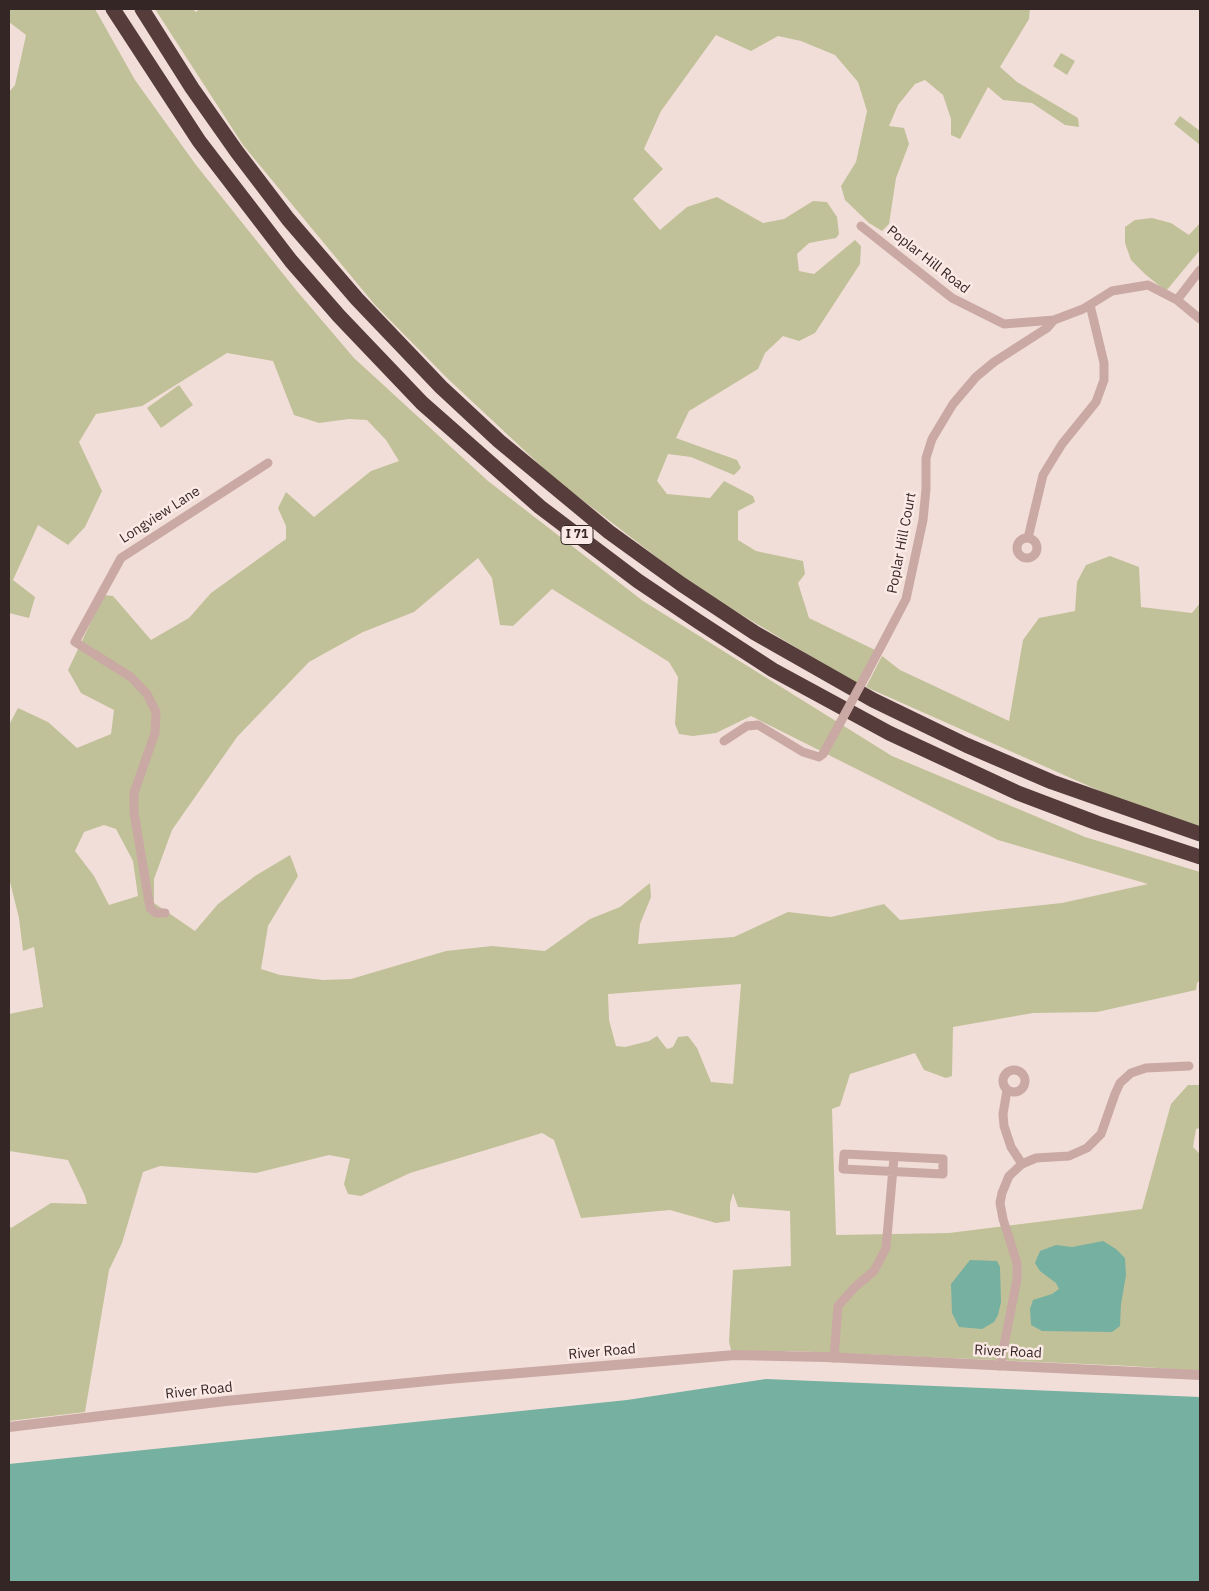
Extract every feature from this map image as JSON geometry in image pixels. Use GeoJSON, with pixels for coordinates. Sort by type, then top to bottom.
{"type":"FeatureCollection","features":[{"type":"Feature","properties":{"kind":"highway","name":"I 71"},"geometry":{"type":"LineString","coordinates":[[113,9],[199,141],[246,205],[297,268],[339,316],[422,403],[466,444],[548,513],[638,581],[706,628],[781,674],[888,733],[1025,796],[1141,839],[1200,858]]}},
{"type":"Feature","properties":{"kind":"highway","name":"I 71"},"geometry":{"type":"LineString","coordinates":[[142,9],[192,88],[236,152],[306,240],[357,300],[441,387],[499,441],[609,532],[680,584],[755,633],[890,709],[994,758],[1052,782],[1200,834]]}},
{"type":"Feature","properties":{"kind":"street","name":"Poplar Hill Road"},"geometry":{"type":"LineString","coordinates":[[860,226],[952,298],[1004,324],[1054,320],[1090,305],[1112,291],[1148,285],[1177,300],[1200,319]]}},
{"type":"Feature","properties":{"kind":"street"},"geometry":{"type":"LineString","coordinates":[[1177,300],[1200,270]]}},
{"type":"Feature","properties":{"kind":"street"},"geometry":{"type":"LineString","coordinates":[[1028,538],[1040,486],[1046,469],[1062,444],[1096,402],[1104,380],[1104,363],[1090,305]]}},
{"type":"Feature","properties":{"kind":"street","name":"Poplar Hill Court"},"geometry":{"type":"LineString","coordinates":[[724,740],[748,726],[758,725],[803,752],[819,757],[823,754],[906,599],[924,513],[926,458],[932,439],[953,404],[976,377],[994,362],[1047,328],[1054,320]]}},
{"type":"Feature","properties":{"kind":"street","name":"Longview Lane"},"geometry":{"type":"LineString","coordinates":[[165,913],[156,913],[150,908],[134,812],[134,793],[155,733],[156,712],[147,694],[130,677],[75,642],[121,558],[268,463]]}},
{"type":"Feature","properties":{"kind":"street"},"geometry":{"type":"LineString","coordinates":[[1000,1366],[1017,1278],[1017,1263],[1000,1203],[1005,1183],[1022,1164],[1036,1158],[1069,1156],[1087,1148],[1101,1134],[1120,1083],[1130,1074],[1146,1068],[1189,1066]]}},
{"type":"Feature","properties":{"kind":"street"},"geometry":{"type":"LineString","coordinates":[[1007,1090],[1004,1126],[1011,1147],[1022,1164]]}},
{"type":"Feature","properties":{"kind":"street"},"geometry":{"type":"LineString","coordinates":[[844,1154],[894,1157],[943,1159],[943,1174],[843,1168],[844,1154]]}},
{"type":"Feature","properties":{"kind":"street"},"geometry":{"type":"LineString","coordinates":[[834,1358],[838,1306],[849,1292],[874,1271],[886,1248],[894,1157]]}},
{"type":"Feature","properties":{"kind":"street","name":"River Road"},"geometry":{"type":"LineString","coordinates":[[9,1427],[226,1401],[600,1365],[735,1355],[1200,1375]]}},
{"type":"Feature","properties":{"kind":"green space"},"geometry":{"type":"Polygon","coordinates":[[[9,9],[95,9],[135,80],[196,165],[296,290],[354,358],[488,481],[643,601],[892,756],[1085,837],[1200,872],[1200,980],[1197,983],[1196,990],[1097,1012],[1033,1013],[953,1027],[952,1076],[946,1078],[924,1070],[915,1053],[850,1074],[840,1106],[832,1109],[836,1235],[949,1233],[1142,1209],[1171,1104],[1188,1085],[1200,1085],[1200,1128],[1196,1129],[1193,1147],[1200,1154],[1200,1371],[1130,1366],[792,1351],[734,1352],[731,1350],[729,1342],[733,1270],[791,1266],[790,1211],[738,1207],[733,1193],[730,1204],[730,1221],[716,1223],[670,1210],[581,1218],[554,1140],[542,1133],[410,1173],[361,1196],[348,1194],[344,1184],[350,1159],[329,1155],[256,1173],[160,1166],[143,1172],[122,1243],[109,1270],[85,1412],[9,1421],[9,1225],[11,1228],[51,1203],[87,1204],[68,1160],[9,1151],[9,1014],[43,1007],[34,947],[23,951],[19,918],[9,878],[9,725],[18,708],[48,722],[77,748],[111,734],[114,710],[81,693],[68,670],[104,595],[113,596],[151,640],[189,618],[211,593],[286,539],[286,526],[278,508],[286,492],[314,517],[371,471],[399,461],[386,440],[367,420],[349,419],[319,423],[294,415],[273,361],[227,353],[142,406],[96,414],[79,442],[102,491],[85,527],[68,545],[38,525],[13,580],[35,597],[29,618],[9,613],[9,92],[15,85],[26,35],[9,22],[9,9]],[[478,558],[414,612],[363,632],[309,662],[237,737],[172,830],[154,879],[154,903],[195,931],[218,904],[255,876],[290,855],[298,876],[268,926],[261,969],[280,975],[323,980],[351,979],[446,951],[492,946],[545,951],[590,919],[620,907],[650,883],[651,897],[640,924],[638,944],[734,937],[788,912],[831,917],[884,904],[900,920],[1062,903],[1148,884],[998,840],[751,716],[716,733],[693,736],[679,734],[675,724],[678,677],[669,662],[552,589],[513,626],[500,625],[492,578],[478,558]],[[104,825],[84,832],[75,851],[94,876],[109,905],[138,896],[133,861],[116,829],[104,825]],[[741,984],[608,994],[609,1020],[616,1046],[625,1047],[649,1041],[657,1036],[667,1049],[673,1047],[678,1037],[688,1036],[697,1048],[711,1082],[733,1084],[741,984]]]}},
{"type":"Feature","properties":{"kind":"green space"},"geometry":{"type":"Polygon","coordinates":[[[155,9],[192,9],[196,12],[199,9],[1030,9],[1029,19],[1000,67],[1017,82],[1078,118],[1079,127],[1065,125],[1032,103],[1003,100],[988,87],[960,139],[951,135],[951,119],[943,95],[925,80],[915,84],[898,105],[889,126],[904,128],[909,144],[896,178],[889,224],[882,231],[869,223],[845,200],[841,186],[856,162],[867,111],[858,82],[835,55],[801,41],[778,36],[751,51],[716,35],[661,111],[644,149],[663,169],[633,199],[660,230],[687,207],[717,197],[763,223],[784,219],[813,201],[827,202],[837,217],[839,234],[836,238],[809,243],[797,254],[799,271],[814,274],[855,240],[861,246],[860,264],[815,333],[799,341],[783,336],[765,353],[758,369],[689,411],[676,438],[737,460],[741,468],[734,475],[691,457],[668,454],[657,481],[667,494],[710,498],[724,481],[753,496],[755,502],[738,511],[738,540],[756,551],[803,561],[805,574],[798,583],[809,618],[875,650],[857,684],[697,588],[555,479],[447,378],[375,305],[243,145],[155,9]]]}},
{"type":"Feature","properties":{"kind":"green space"},"geometry":{"type":"Polygon","coordinates":[[[1061,53],[1075,61],[1067,75],[1053,66],[1061,53]]]}},
{"type":"Feature","properties":{"kind":"green space"},"geometry":{"type":"Polygon","coordinates":[[[1180,116],[1200,131],[1200,145],[1174,124],[1180,116]]]}},
{"type":"Feature","properties":{"kind":"green space"},"geometry":{"type":"Polygon","coordinates":[[[1152,218],[1171,223],[1189,235],[1200,223],[1200,250],[1166,291],[1131,260],[1125,243],[1125,227],[1135,220],[1152,218]]]}},
{"type":"Feature","properties":{"kind":"green space"},"geometry":{"type":"Polygon","coordinates":[[[179,385],[193,405],[161,428],[147,408],[179,385]]]}},
{"type":"Feature","properties":{"kind":"green space"},"geometry":{"type":"Polygon","coordinates":[[[1110,556],[1139,567],[1141,607],[1192,613],[1200,603],[1200,827],[1127,803],[866,687],[882,656],[900,670],[1009,721],[1023,640],[1039,618],[1075,611],[1077,582],[1086,565],[1110,556]]]}},
{"type":"Feature","properties":{"kind":"water"},"geometry":{"type":"Polygon","coordinates":[[[1103,1241],[1116,1249],[1125,1258],[1126,1275],[1121,1304],[1120,1326],[1112,1332],[1042,1331],[1031,1325],[1030,1309],[1033,1300],[1052,1294],[1059,1289],[1056,1283],[1040,1271],[1035,1263],[1040,1251],[1056,1245],[1072,1247],[1103,1241]]]}},
{"type":"Feature","properties":{"kind":"water"},"geometry":{"type":"Polygon","coordinates":[[[970,1260],[997,1261],[1000,1267],[1001,1302],[998,1315],[994,1322],[982,1329],[959,1327],[952,1313],[951,1284],[970,1260]]]}},
{"type":"Feature","properties":{"kind":"water"},"geometry":{"type":"Polygon","coordinates":[[[766,1379],[1200,1397],[1200,1582],[9,1582],[9,1464],[627,1400],[766,1379]]]}}]}
